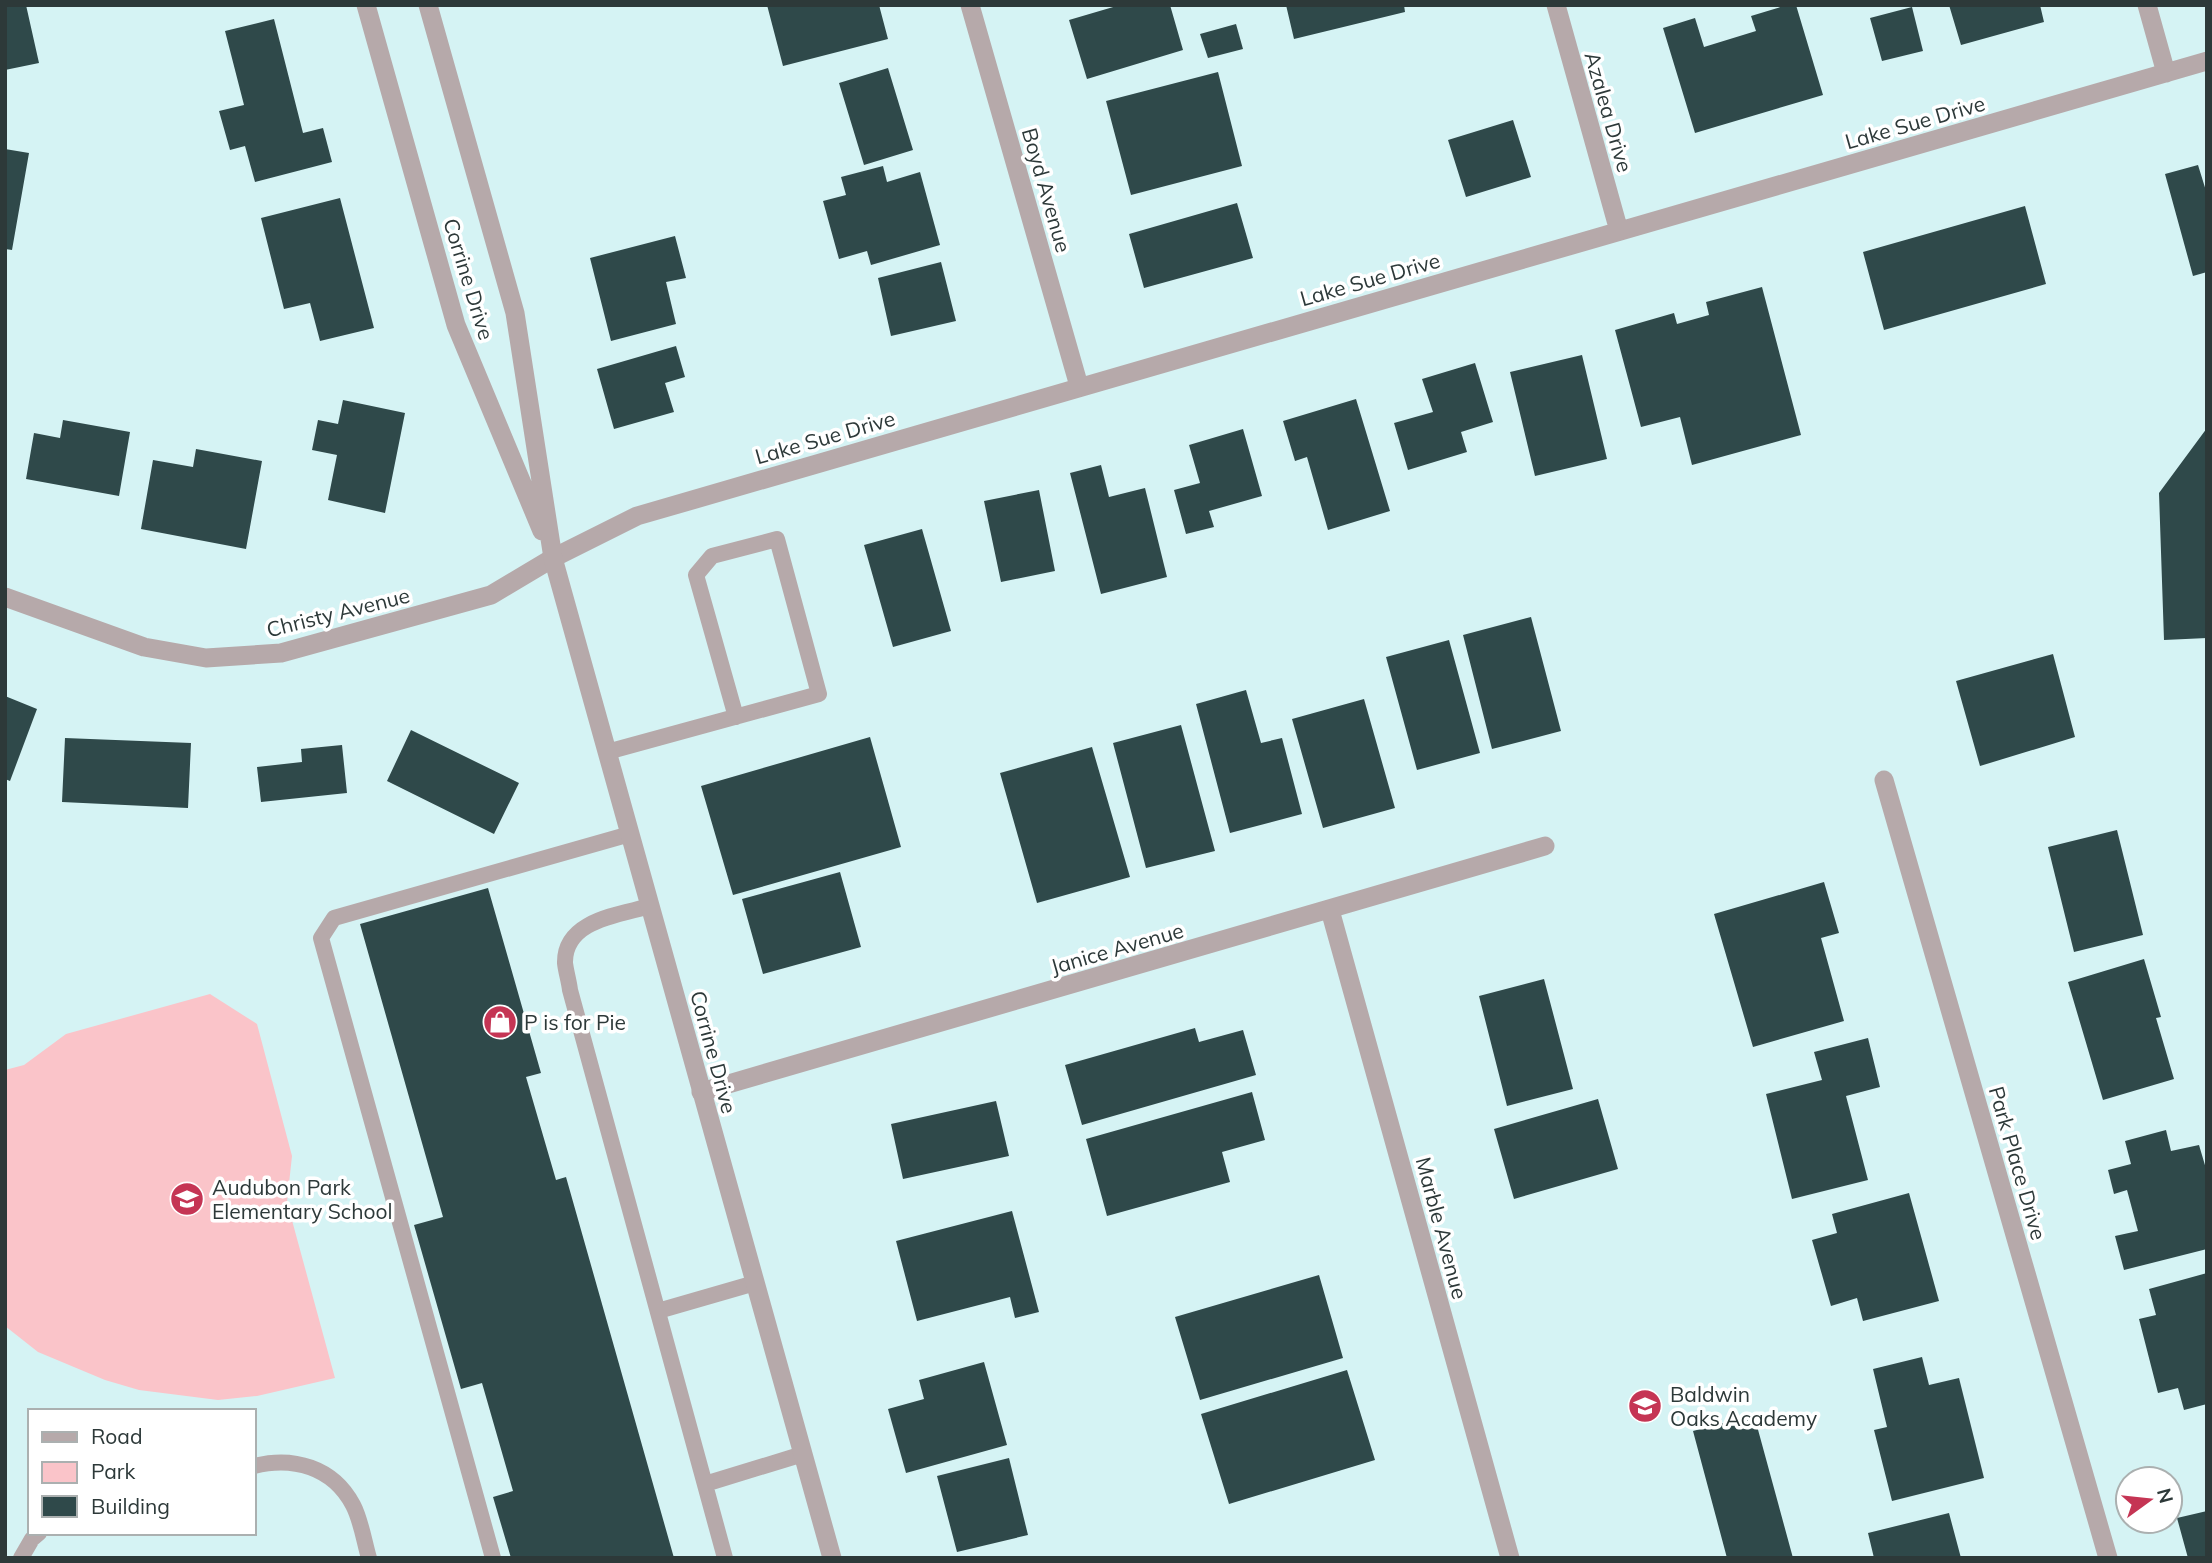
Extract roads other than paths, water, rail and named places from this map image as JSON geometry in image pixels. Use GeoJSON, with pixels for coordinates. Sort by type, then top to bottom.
{"type":"FeatureCollection","features":[{"type":"Feature","properties":{"kind":"street","name":"Corrine Drive"},"geometry":{"type":"LineString","coordinates":[[366,5],[456,325],[553,558]]}},
{"type":"Feature","properties":{"kind":"street","name":"Corrine Drive"},"geometry":{"type":"LineString","coordinates":[[428,5],[515,313],[553,558],[832,1558]]}},
{"type":"Feature","properties":{"kind":"street","name":"Boyd Avenue"},"geometry":{"type":"LineString","coordinates":[[970,5],[1080,386]]}},
{"type":"Feature","properties":{"kind":"street","name":"Azalea Drive"},"geometry":{"type":"LineString","coordinates":[[1556,5],[1619,231]]}},
{"type":"Feature","properties":{"kind":"street"},"geometry":{"type":"LineString","coordinates":[[2147,5],[2166,73]]}},
{"type":"Feature","properties":{"kind":"street","name":"Lake Sue Drive"},"geometry":{"type":"LineString","coordinates":[[553,558],[637,516],[2207,61]]}},
{"type":"Feature","properties":{"kind":"street","name":"Christy Avenue"},"geometry":{"type":"LineString","coordinates":[[5,597],[144,647],[206,658],[281,653],[491,595],[553,558]]}},
{"type":"Feature","properties":{"kind":"street","name":"Park Place Drive"},"geometry":{"type":"LineString","coordinates":[[1884,780],[2108,1558]]}},
{"type":"Feature","properties":{"kind":"street","name":"Janice Avenue"},"geometry":{"type":"LineString","coordinates":[[701,1092],[1545,846]]}},
{"type":"Feature","properties":{"kind":"street","name":"Marble Avenue"},"geometry":{"type":"LineString","coordinates":[[1329,910],[1510,1558]]}},
{"type":"Feature","properties":{"kind":"lane"},"geometry":{"type":"LineString","coordinates":[[607,752],[736,717],[819,694],[777,539],[712,556],[696,575],[736,717]]}},
{"type":"Feature","properties":{"kind":"lane"},"geometry":{"type":"LineString","coordinates":[[493,1558],[321,938],[334,918],[630,834]]}},
{"type":"Feature","properties":{"kind":"lane"},"geometry":{"type":"LineString","coordinates":[[650,906],[589,923],[572,938],[565,961],[570,990],[724,1558]]}},
{"type":"Feature","properties":{"kind":"lane"},"geometry":{"type":"LineString","coordinates":[[658,1311],[755,1283]]}},
{"type":"Feature","properties":{"kind":"lane"},"geometry":{"type":"LineString","coordinates":[[705,1484],[803,1454]]}},
{"type":"Feature","properties":{"kind":"lane"},"geometry":{"type":"LineString","coordinates":[[256,1465],[273,1461],[294,1462],[315,1468],[337,1483],[354,1505],[369,1558]]}},
{"type":"Feature","properties":{"kind":"lane"},"geometry":{"type":"LineString","coordinates":[[21,1558],[37,1535]]}},
{"type":"Feature","properties":{"kind":"place","name":"P is for Pie"},"geometry":{"type":"Point","coordinates":[500,1022]}},
{"type":"Feature","properties":{"kind":"place","name":"Audubon Park Elementary School"},"geometry":{"type":"Point","coordinates":[187,1199]}},
{"type":"Feature","properties":{"kind":"place","name":"Baldwin Oaks Academy"},"geometry":{"type":"Point","coordinates":[1645,1406]}}]}
